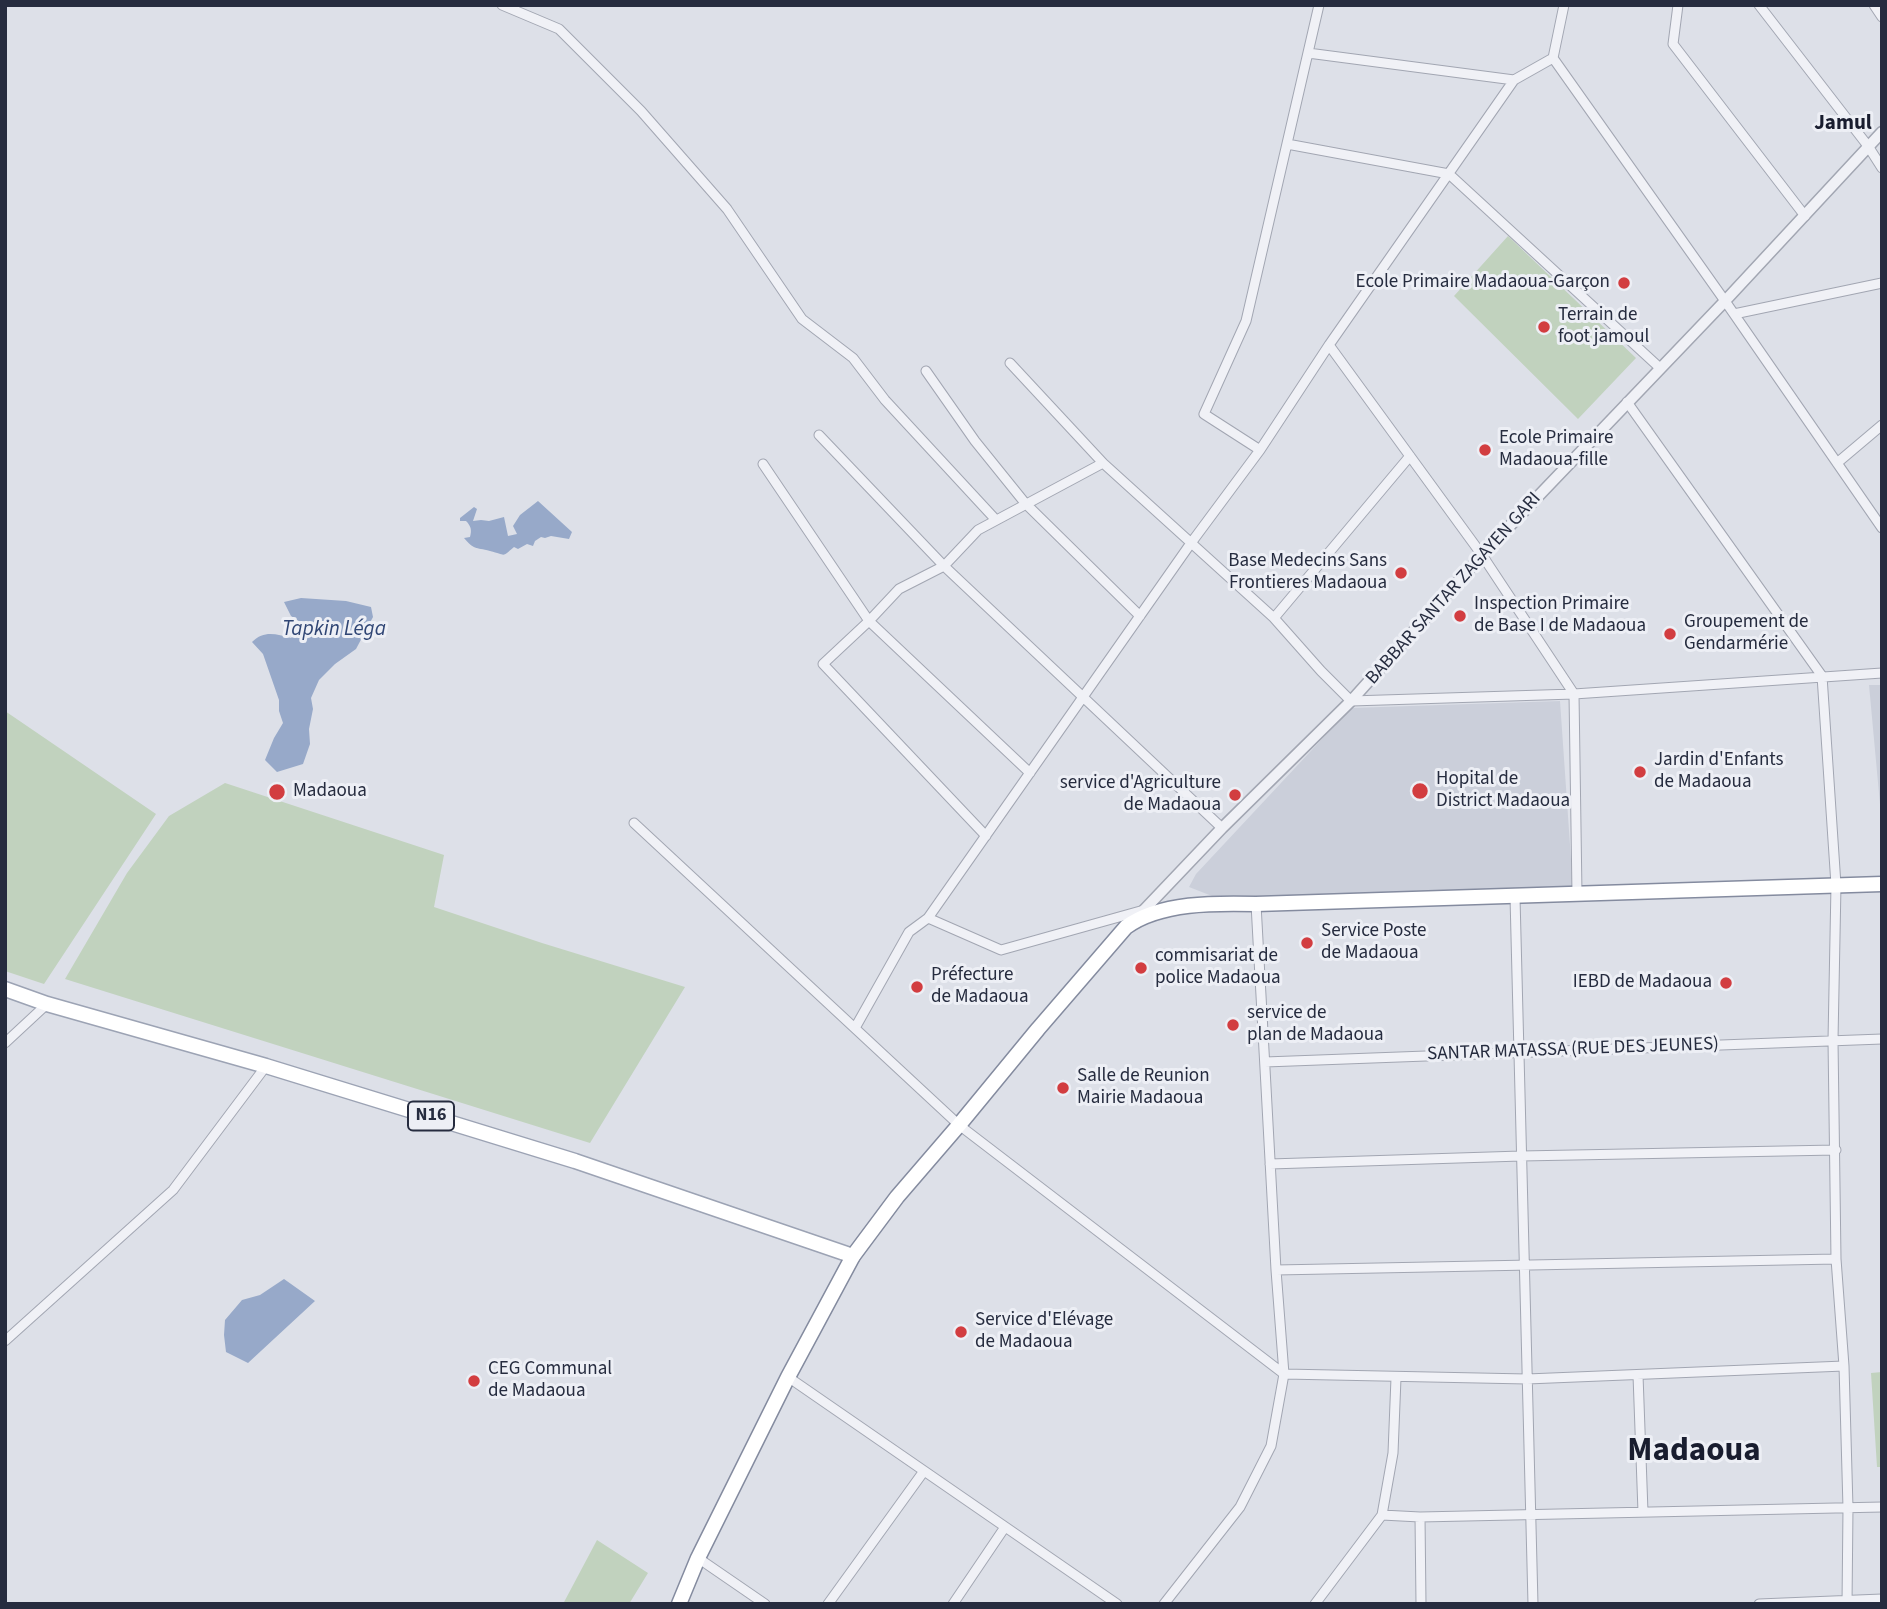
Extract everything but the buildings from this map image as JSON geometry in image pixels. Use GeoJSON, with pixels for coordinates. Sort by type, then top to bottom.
{"type":"FeatureCollection","features":[{"type":"Feature","properties":{"kind":"main road"},"geometry":{"type":"LineString","coordinates":[[679,1604],[698,1558],[853,1256],[897,1197],[1046,1019],[1140,914],[1216,903],[1514,897],[1882,884]]}},
{"type":"Feature","properties":{"kind":"main road","name":"N16"},"geometry":{"type":"LineString","coordinates":[[5,989],[47,1004],[266,1066],[575,1161],[853,1256]]}},
{"type":"Feature","properties":{"kind":"street"},"geometry":{"type":"LineString","coordinates":[[502,5],[558,29],[640,111],[727,209],[802,319],[853,358],[886,400],[996,520]]}},
{"type":"Feature","properties":{"kind":"street"},"geometry":{"type":"LineString","coordinates":[[1260,450],[1204,414],[1246,321],[1319,5]]}},
{"type":"Feature","properties":{"kind":"street"},"geometry":{"type":"LineString","coordinates":[[1564,5],[1553,58],[1882,528]]}},
{"type":"Feature","properties":{"kind":"street"},"geometry":{"type":"LineString","coordinates":[[1678,5],[1673,44],[1805,216]]}},
{"type":"Feature","properties":{"kind":"street"},"geometry":{"type":"LineString","coordinates":[[1759,5],[1882,168]]}},
{"type":"Feature","properties":{"kind":"street"},"geometry":{"type":"LineString","coordinates":[[1874,5],[1882,17]]}},
{"type":"Feature","properties":{"kind":"street"},"geometry":{"type":"LineString","coordinates":[[1308,53],[1514,80]]}},
{"type":"Feature","properties":{"kind":"street"},"geometry":{"type":"LineString","coordinates":[[855,1028],[909,932],[928,918],[1191,543],[1260,450],[1329,345],[1514,80],[1553,58]]}},
{"type":"Feature","properties":{"kind":"street","name":"BABBAR SANTAR ZAGAYEN GARI"},"geometry":{"type":"LineString","coordinates":[[1140,914],[1222,828],[1351,701],[1482,555],[1882,132]]}},
{"type":"Feature","properties":{"kind":"street"},"geometry":{"type":"LineString","coordinates":[[1287,144],[1449,174],[1660,368]]}},
{"type":"Feature","properties":{"kind":"street"},"geometry":{"type":"LineString","coordinates":[[1734,314],[1882,283]]}},
{"type":"Feature","properties":{"kind":"street"},"geometry":{"type":"LineString","coordinates":[[1329,345],[1482,555],[1574,694],[1577,894]]}},
{"type":"Feature","properties":{"kind":"street"},"geometry":{"type":"LineString","coordinates":[[1010,363],[1103,463],[1274,618],[1351,701],[1574,694],[1882,673]]}},
{"type":"Feature","properties":{"kind":"street"},"geometry":{"type":"LineString","coordinates":[[926,371],[975,441],[1026,503],[1140,615]]}},
{"type":"Feature","properties":{"kind":"street"},"geometry":{"type":"LineString","coordinates":[[1628,402],[1822,676],[1836,885],[1833,1040],[1836,1259],[1844,1366],[1848,1508],[1847,1602]]}},
{"type":"Feature","properties":{"kind":"street"},"geometry":{"type":"LineString","coordinates":[[1837,463],[1882,425]]}},
{"type":"Feature","properties":{"kind":"street"},"geometry":{"type":"LineString","coordinates":[[818,435],[944,566],[1222,828]]}},
{"type":"Feature","properties":{"kind":"street"},"geometry":{"type":"LineString","coordinates":[[1274,618],[1410,456]]}},
{"type":"Feature","properties":{"kind":"street"},"geometry":{"type":"LineString","coordinates":[[986,836],[823,664],[899,589],[944,566],[978,530],[1103,463]]}},
{"type":"Feature","properties":{"kind":"street"},"geometry":{"type":"LineString","coordinates":[[763,464],[869,621],[1030,773]]}},
{"type":"Feature","properties":{"kind":"street"},"geometry":{"type":"LineString","coordinates":[[634,823],[959,1125],[1284,1374],[1527,1379],[1844,1366]]}},
{"type":"Feature","properties":{"kind":"street"},"geometry":{"type":"LineString","coordinates":[[1514,897],[1532,1604]]}},
{"type":"Feature","properties":{"kind":"street"},"geometry":{"type":"LineString","coordinates":[[1164,1604],[1240,1507],[1271,1446],[1284,1374],[1256,904]]}},
{"type":"Feature","properties":{"kind":"street"},"geometry":{"type":"LineString","coordinates":[[928,918],[1002,950],[1140,914]]}},
{"type":"Feature","properties":{"kind":"street"},"geometry":{"type":"LineString","coordinates":[[5,1043],[47,1004]]}},
{"type":"Feature","properties":{"kind":"street","name":"SANTAR MATASSA (RUE DES JEUNES)"},"geometry":{"type":"LineString","coordinates":[[1265,1062],[1882,1039]]}},
{"type":"Feature","properties":{"kind":"street"},"geometry":{"type":"LineString","coordinates":[[5,1341],[173,1190],[266,1066]]}},
{"type":"Feature","properties":{"kind":"street"},"geometry":{"type":"LineString","coordinates":[[1270,1164],[1836,1150]]}},
{"type":"Feature","properties":{"kind":"street"},"geometry":{"type":"LineString","coordinates":[[1276,1270],[1836,1259]]}},
{"type":"Feature","properties":{"kind":"street"},"geometry":{"type":"LineString","coordinates":[[1638,1375],[1643,1512]]}},
{"type":"Feature","properties":{"kind":"street"},"geometry":{"type":"LineString","coordinates":[[789,1377],[1116,1604]]}},
{"type":"Feature","properties":{"kind":"street"},"geometry":{"type":"LineString","coordinates":[[1315,1604],[1382,1515],[1393,1453],[1396,1378]]}},
{"type":"Feature","properties":{"kind":"street"},"geometry":{"type":"LineString","coordinates":[[828,1604],[924,1471]]}},
{"type":"Feature","properties":{"kind":"street"},"geometry":{"type":"LineString","coordinates":[[1382,1515],[1420,1517],[1882,1507]]}},
{"type":"Feature","properties":{"kind":"street"},"geometry":{"type":"LineString","coordinates":[[1420,1517],[1421,1604]]}},
{"type":"Feature","properties":{"kind":"street"},"geometry":{"type":"LineString","coordinates":[[953,1604],[1005,1527]]}},
{"type":"Feature","properties":{"kind":"street"},"geometry":{"type":"LineString","coordinates":[[698,1558],[765,1604]]}},
{"type":"Feature","properties":{"kind":"street"},"geometry":{"type":"LineString","coordinates":[[1759,1604],[1882,1599]]}},
{"type":"Feature","properties":{"kind":"shaded area"},"geometry":{"type":"Polygon","coordinates":[[[1869,685],[1882,685],[1882,826],[1869,685]]]}},
{"type":"Feature","properties":{"kind":"shaded area","name":"Hopital de District Madaoua"},"geometry":{"type":"Polygon","coordinates":[[[1560,701],[1573,888],[1289,901],[1212,896],[1189,887],[1196,874],[1351,708],[1560,701]]]}},
{"type":"Feature","properties":{"kind":"green space","name":"Terrain de foot jamoul"},"geometry":{"type":"Polygon","coordinates":[[[1508,236],[1636,358],[1578,419],[1454,296],[1508,236]]]}},
{"type":"Feature","properties":{"kind":"green space"},"geometry":{"type":"Polygon","coordinates":[[[5,711],[156,814],[44,984],[5,971],[5,711]]]}},
{"type":"Feature","properties":{"kind":"green space"},"geometry":{"type":"Polygon","coordinates":[[[225,783],[444,855],[434,907],[685,987],[590,1143],[65,979],[127,873],[169,816],[225,783]]]}},
{"type":"Feature","properties":{"kind":"green space"},"geometry":{"type":"Polygon","coordinates":[[[1882,1372],[1882,1467],[1877,1467],[1871,1373],[1882,1372]]]}},
{"type":"Feature","properties":{"kind":"green space"},"geometry":{"type":"Polygon","coordinates":[[[597,1540],[648,1573],[629,1604],[563,1604],[597,1540]]]}},
{"type":"Feature","properties":{"kind":"water"},"geometry":{"type":"Polygon","coordinates":[[[538,501],[572,532],[569,539],[541,537],[533,546],[527,544],[518,549],[514,547],[504,555],[475,548],[464,538],[470,537],[471,528],[466,521],[460,521],[460,518],[474,507],[477,509],[473,521],[504,517],[508,536],[517,534],[513,526],[520,515],[538,501]]]}},
{"type":"Feature","properties":{"kind":"water","name":"Tapkin Léga"},"geometry":{"type":"Polygon","coordinates":[[[301,598],[346,601],[371,607],[373,617],[356,649],[319,680],[311,698],[313,709],[309,729],[310,744],[303,764],[277,772],[265,760],[283,723],[279,700],[263,654],[252,642],[266,634],[291,638],[305,625],[291,616],[284,602],[301,598]]]}},
{"type":"Feature","properties":{"kind":"water"},"geometry":{"type":"Polygon","coordinates":[[[284,1279],[315,1301],[248,1363],[226,1352],[225,1320],[242,1300],[260,1295],[284,1279]]]}},
{"type":"Feature","properties":{"kind":"place","name":"Ecole Primaire Madaoua-Garçon"},"geometry":{"type":"Point","coordinates":[1624,283]}},
{"type":"Feature","properties":{"kind":"place","name":"Terrain de foot jamoul"},"geometry":{"type":"Point","coordinates":[1544,327]}},
{"type":"Feature","properties":{"kind":"place","name":"Ecole Primaire Madaoua-fille"},"geometry":{"type":"Point","coordinates":[1485,450]}},
{"type":"Feature","properties":{"kind":"place","name":"Base Medecins Sans Frontieres Madaoua"},"geometry":{"type":"Point","coordinates":[1401,573]}},
{"type":"Feature","properties":{"kind":"place","name":"Inspection Primaire de Base I de Madaoua"},"geometry":{"type":"Point","coordinates":[1460,616]}},
{"type":"Feature","properties":{"kind":"place","name":"Groupement de Gendarmérie"},"geometry":{"type":"Point","coordinates":[1670,634]}},
{"type":"Feature","properties":{"kind":"place","name":"Jardin d'Enfants de Madaoua"},"geometry":{"type":"Point","coordinates":[1640,772]}},
{"type":"Feature","properties":{"kind":"place","name":"Hopital de District Madaoua"},"geometry":{"type":"Point","coordinates":[1420,791]}},
{"type":"Feature","properties":{"kind":"place","name":"Madaoua"},"geometry":{"type":"Point","coordinates":[277,792]}},
{"type":"Feature","properties":{"kind":"place","name":"service d'Agriculture de Madaoua"},"geometry":{"type":"Point","coordinates":[1235,795]}},
{"type":"Feature","properties":{"kind":"place","name":"Service Poste de Madaoua"},"geometry":{"type":"Point","coordinates":[1307,943]}},
{"type":"Feature","properties":{"kind":"place","name":"commisariat de police Madaoua"},"geometry":{"type":"Point","coordinates":[1141,968]}},
{"type":"Feature","properties":{"kind":"place","name":"IEBD de Madaoua"},"geometry":{"type":"Point","coordinates":[1726,983]}},
{"type":"Feature","properties":{"kind":"place","name":"Préfecture de Madaoua"},"geometry":{"type":"Point","coordinates":[917,987]}},
{"type":"Feature","properties":{"kind":"place","name":"service de plan de Madaoua"},"geometry":{"type":"Point","coordinates":[1233,1025]}},
{"type":"Feature","properties":{"kind":"place","name":"Salle de Reunion Mairie Madaoua"},"geometry":{"type":"Point","coordinates":[1063,1088]}},
{"type":"Feature","properties":{"kind":"place","name":"Service d'Elévage de Madaoua"},"geometry":{"type":"Point","coordinates":[961,1332]}},
{"type":"Feature","properties":{"kind":"place","name":"CEG Communal de Madaoua"},"geometry":{"type":"Point","coordinates":[474,1381]}},
{"type":"Feature","properties":{"kind":"district","name":"Jamul"},"geometry":{"type":"Point","coordinates":[1843,124]}},
{"type":"Feature","properties":{"kind":"district","name":"Madaoua"},"geometry":{"type":"Point","coordinates":[1694,1453]}}]}
